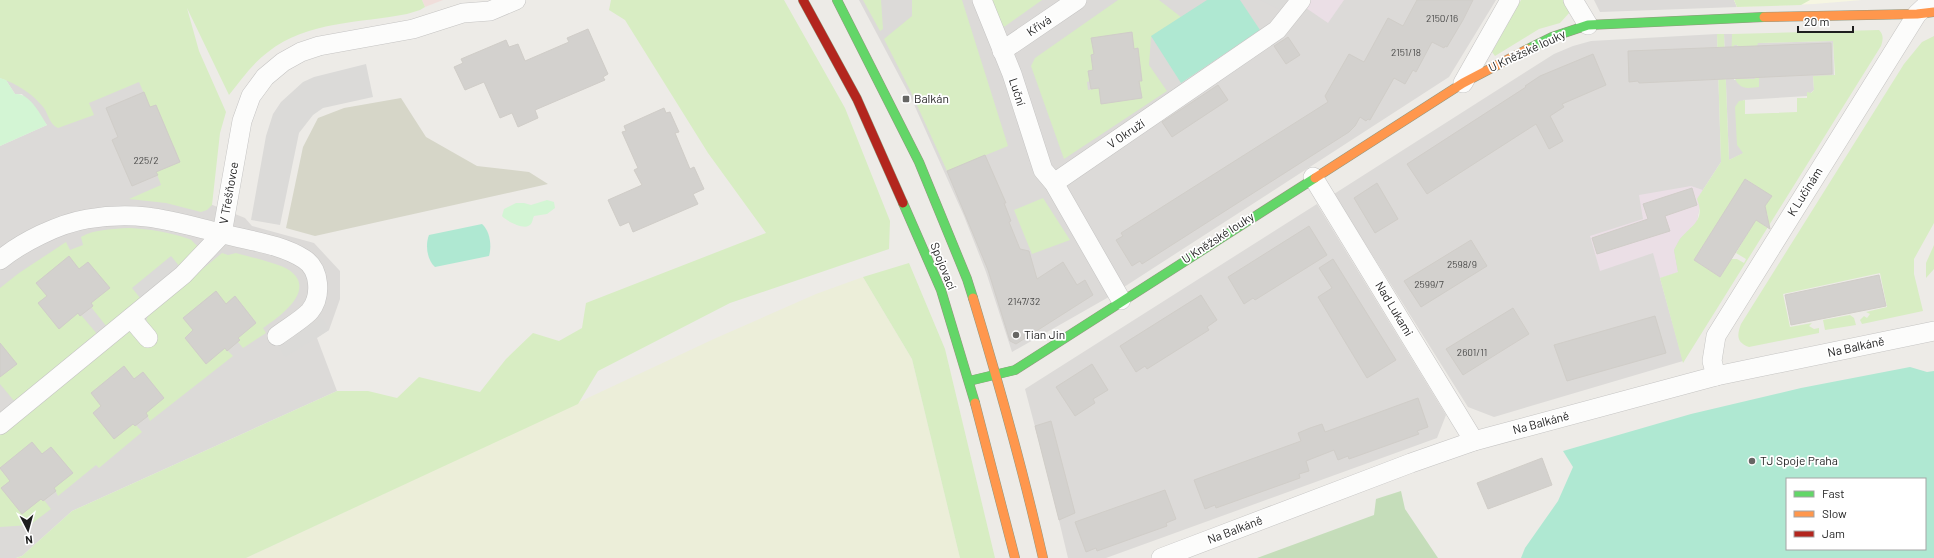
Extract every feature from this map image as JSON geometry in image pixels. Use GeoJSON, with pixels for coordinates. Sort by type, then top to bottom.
{"type":"FeatureCollection","features":[{"type":"Feature","properties":{"kind":"main road","name":"Spojovací"},"geometry":{"type":"LineString","coordinates":[[803,0],[857,99],[880,148],[941,290],[969,381],[1014,558]]}},
{"type":"Feature","properties":{"kind":"main road","name":"Spojovací"},"geometry":{"type":"LineString","coordinates":[[837,0],[922,169],[967,279],[996,375],[1030,500],[1043,558]]}},
{"type":"Feature","properties":{"kind":"main road","name":"U Kněžské louky"},"geometry":{"type":"LineString","coordinates":[[969,381],[1015,370],[1121,300],[1463,83],[1552,37],[1588,25],[1742,18],[1926,13]]}},
{"type":"Feature","properties":{"kind":"street","name":"V Třešňovce"},"geometry":{"type":"LineString","coordinates":[[0,424],[183,275],[222,234],[242,121],[251,96],[265,77],[283,62],[301,52],[319,46],[413,30],[469,7],[490,11],[516,0]]}},
{"type":"Feature","properties":{"kind":"street","name":"Luční"},"geometry":{"type":"LineString","coordinates":[[982,0],[1012,74],[1043,170],[1054,183]]}},
{"type":"Feature","properties":{"kind":"street","name":"Křivá"},"geometry":{"type":"LineString","coordinates":[[1002,51],[1077,0]]}},
{"type":"Feature","properties":{"kind":"street","name":"V Okruží"},"geometry":{"type":"LineString","coordinates":[[1054,183],[1277,30],[1301,0]]}},
{"type":"Feature","properties":{"kind":"street","name":"U Kněžské louky"},"geometry":{"type":"LineString","coordinates":[[1463,83],[1510,0]]}},
{"type":"Feature","properties":{"kind":"street"},"geometry":{"type":"LineString","coordinates":[[1573,0],[1588,25]]}},
{"type":"Feature","properties":{"kind":"street","name":"K Lučinám"},"geometry":{"type":"LineString","coordinates":[[1716,376],[1712,361],[1716,336],[1926,13],[1932,0]]}},
{"type":"Feature","properties":{"kind":"street","name":"Nad Lukami"},"geometry":{"type":"LineString","coordinates":[[1313,178],[1474,441]]}},
{"type":"Feature","properties":{"kind":"street"},"geometry":{"type":"LineString","coordinates":[[1054,183],[1121,300]]}},
{"type":"Feature","properties":{"kind":"street"},"geometry":{"type":"LineString","coordinates":[[0,260],[34,237],[86,219],[146,216],[179,222],[281,248],[306,260],[316,273],[318,286],[316,299],[310,311],[277,336]]}},
{"type":"Feature","properties":{"kind":"street"},"geometry":{"type":"LineString","coordinates":[[131,318],[148,338]]}},
{"type":"Feature","properties":{"kind":"street","name":"Na Balkáně"},"geometry":{"type":"LineString","coordinates":[[1161,558],[1411,463],[1474,441],[1716,376],[1934,331]]}},
{"type":"Feature","properties":{"kind":"shaded area"},"geometry":{"type":"Polygon","coordinates":[[[0,0],[143,0],[200,200],[245,218],[252,226],[314,243],[340,271],[340,299],[329,330],[317,338],[337,391],[72,511],[22,556],[16,558],[0,558],[0,146],[47,125],[22,94],[15,94],[6,80],[0,78],[0,0]]]}},
{"type":"Feature","properties":{"kind":"shaded area"},"geometry":{"type":"Polygon","coordinates":[[[422,0],[443,0],[425,7],[422,0]]]}},
{"type":"Feature","properties":{"kind":"shaded area"},"geometry":{"type":"Polygon","coordinates":[[[859,0],[1496,0],[1449,77],[1107,298],[1012,352],[986,272],[964,216],[912,100],[859,0]]]}},
{"type":"Feature","properties":{"kind":"shaded area"},"geometry":{"type":"Polygon","coordinates":[[[1260,0],[1287,0],[1280,10],[1260,0]]]}},
{"type":"Feature","properties":{"kind":"shaded area"},"geometry":{"type":"Polygon","coordinates":[[[1311,0],[1344,0],[1328,23],[1306,8],[1311,0]]]}},
{"type":"Feature","properties":{"kind":"shaded area"},"geometry":{"type":"Polygon","coordinates":[[[1594,0],[1734,0],[1737,7],[1600,12],[1594,0]]]}},
{"type":"Feature","properties":{"kind":"shaded area"},"geometry":{"type":"Polygon","coordinates":[[[1734,0],[1862,0],[1814,4],[1737,7],[1734,0]]]}},
{"type":"Feature","properties":{"kind":"shaded area"},"geometry":{"type":"Polygon","coordinates":[[[1717,34],[1721,162],[1697,199],[1700,205],[1696,225],[1678,272],[1660,278],[1683,361],[1494,417],[1468,407],[1334,194],[1554,54],[1573,46],[1591,41],[1717,34]]]}},
{"type":"Feature","properties":{"kind":"shaded area"},"geometry":{"type":"Polygon","coordinates":[[[1724,34],[1732,34],[1734,80],[1755,79],[1735,79],[1734,45],[1757,46],[1757,43],[1833,41],[1834,76],[1813,76],[1814,90],[1807,96],[1743,100],[1744,153],[1729,160],[1724,34]]]}},
{"type":"Feature","properties":{"kind":"shaded area"},"geometry":{"type":"Polygon","coordinates":[[[366,64],[373,97],[323,108],[313,115],[299,133],[280,225],[251,220],[266,136],[273,114],[281,102],[303,82],[314,77],[366,64]]]}},
{"type":"Feature","properties":{"kind":"shaded area"},"geometry":{"type":"Polygon","coordinates":[[[401,98],[426,137],[477,166],[529,172],[548,184],[315,236],[286,228],[303,147],[318,118],[344,108],[401,98]]]}},
{"type":"Feature","properties":{"kind":"shaded area"},"geometry":{"type":"Polygon","coordinates":[[[1691,186],[1703,190],[1697,199],[1700,205],[1696,225],[1680,239],[1674,250],[1678,272],[1660,278],[1653,253],[1600,271],[1590,236],[1643,219],[1639,195],[1691,186]]]}},
{"type":"Feature","properties":{"kind":"shaded area"},"geometry":{"type":"Polygon","coordinates":[[[1317,204],[1446,415],[1437,438],[1106,558],[1068,558],[1025,389],[1317,204]]]}},
{"type":"Feature","properties":{"kind":"shaded area"},"geometry":{"type":"Polygon","coordinates":[[[172,256],[180,267],[141,299],[132,288],[172,256]]]}},
{"type":"Feature","properties":{"kind":"shaded area"},"geometry":{"type":"Polygon","coordinates":[[[863,277],[912,359],[960,558],[246,558],[716,338],[816,294],[863,277]]]}},
{"type":"Feature","properties":{"kind":"shaded area"},"geometry":{"type":"Polygon","coordinates":[[[322,318],[329,330],[285,357],[278,345],[322,318]]]}},
{"type":"Feature","properties":{"kind":"green space"},"geometry":{"type":"Polygon","coordinates":[[[0,0],[422,0],[425,7],[407,14],[335,25],[300,34],[283,42],[262,57],[247,72],[229,95],[187,8],[199,51],[226,112],[220,133],[212,205],[207,210],[201,212],[166,203],[129,199],[161,185],[155,169],[164,169],[180,162],[174,146],[169,147],[151,135],[166,128],[156,105],[150,107],[139,82],[89,103],[94,115],[58,128],[55,127],[44,108],[29,93],[0,78],[0,0]]]}},
{"type":"Feature","properties":{"kind":"green space"},"geometry":{"type":"Polygon","coordinates":[[[611,0],[784,0],[845,108],[890,221],[889,249],[730,303],[598,371],[578,404],[246,558],[16,558],[22,556],[72,511],[337,391],[368,391],[397,398],[419,377],[480,392],[506,359],[533,333],[559,341],[582,328],[586,303],[766,233],[708,153],[625,20],[609,10],[611,0]]]}},
{"type":"Feature","properties":{"kind":"green space"},"geometry":{"type":"Polygon","coordinates":[[[863,0],[881,0],[883,29],[880,31],[863,0]]]}},
{"type":"Feature","properties":{"kind":"green space"},"geometry":{"type":"Polygon","coordinates":[[[912,0],[962,0],[1008,146],[947,171],[911,92],[884,39],[912,16],[912,0]]]}},
{"type":"Feature","properties":{"kind":"green space"},"geometry":{"type":"Polygon","coordinates":[[[991,0],[1042,0],[1004,27],[995,14],[991,0]]]}},
{"type":"Feature","properties":{"kind":"green space"},"geometry":{"type":"Polygon","coordinates":[[[1118,0],[1159,0],[1181,17],[1151,37],[1149,65],[1167,91],[1064,159],[1031,66],[1035,58],[1118,0]],[[1132,32],[1092,38],[1094,54],[1091,55],[1093,70],[1088,71],[1090,81],[1087,82],[1088,90],[1099,88],[1101,104],[1142,98],[1139,81],[1142,81],[1138,48],[1134,49],[1132,32]]]}},
{"type":"Feature","properties":{"kind":"green space"},"geometry":{"type":"Polygon","coordinates":[[[1207,0],[1240,0],[1260,30],[1181,83],[1151,36],[1207,0]]]}},
{"type":"Feature","properties":{"kind":"green space"},"geometry":{"type":"Polygon","coordinates":[[[1521,0],[1563,0],[1570,12],[1560,23],[1539,29],[1495,56],[1492,52],[1521,0]]]}},
{"type":"Feature","properties":{"kind":"green space"},"geometry":{"type":"Polygon","coordinates":[[[1734,0],[1810,0],[1801,5],[1737,7],[1734,0]]]}},
{"type":"Feature","properties":{"kind":"green space"},"geometry":{"type":"Polygon","coordinates":[[[1879,30],[1882,34],[1883,40],[1881,46],[1683,363],[1660,278],[1678,272],[1674,250],[1680,239],[1696,222],[1700,213],[1697,199],[1721,162],[1717,34],[1724,34],[1729,160],[1743,153],[1737,145],[1735,107],[1739,101],[1745,100],[1745,114],[1797,112],[1797,98],[1807,98],[1807,92],[1811,93],[1814,90],[1813,76],[1835,75],[1833,41],[1758,43],[1757,46],[1734,45],[1736,79],[1755,79],[1755,77],[1759,77],[1759,87],[1743,87],[1738,84],[1735,78],[1733,71],[1732,34],[1879,30]],[[1746,179],[1694,260],[1720,277],[1731,259],[1737,259],[1744,263],[1746,259],[1736,253],[1756,219],[1766,227],[1769,223],[1764,219],[1768,218],[1767,213],[1760,213],[1771,196],[1746,179]]]}},
{"type":"Feature","properties":{"kind":"green space"},"geometry":{"type":"Polygon","coordinates":[[[1934,36],[1934,223],[1914,259],[1914,274],[1923,311],[1862,324],[1860,320],[1864,316],[1867,318],[1870,314],[1866,312],[1887,307],[1880,273],[1783,294],[1790,327],[1812,323],[1809,326],[1814,329],[1819,328],[1819,333],[1749,347],[1745,345],[1742,343],[1738,335],[1741,324],[1904,64],[1922,42],[1934,36]]]}},
{"type":"Feature","properties":{"kind":"green space"},"geometry":{"type":"Polygon","coordinates":[[[0,78],[6,80],[15,94],[20,94],[30,100],[47,125],[0,146],[0,78]]]}},
{"type":"Feature","properties":{"kind":"green space"},"geometry":{"type":"Polygon","coordinates":[[[1043,198],[1070,240],[1032,254],[1014,210],[1043,198]]]}},
{"type":"Feature","properties":{"kind":"green space"},"geometry":{"type":"Polygon","coordinates":[[[547,200],[554,202],[555,208],[547,214],[534,216],[532,223],[526,227],[515,224],[502,216],[504,209],[516,203],[531,205],[547,200]]]}},
{"type":"Feature","properties":{"kind":"green space"},"geometry":{"type":"Polygon","coordinates":[[[482,224],[485,227],[490,239],[489,256],[435,267],[432,264],[427,243],[429,235],[482,224]]]}},
{"type":"Feature","properties":{"kind":"green space"},"geometry":{"type":"Polygon","coordinates":[[[129,228],[174,234],[190,240],[198,246],[180,267],[171,256],[132,288],[141,299],[107,327],[91,307],[93,305],[91,303],[109,288],[88,262],[79,269],[69,257],[47,296],[38,303],[59,329],[78,313],[98,335],[15,402],[0,384],[0,377],[17,364],[0,343],[0,288],[19,273],[66,242],[70,250],[83,245],[81,237],[86,234],[104,230],[129,228]]]}},
{"type":"Feature","properties":{"kind":"green space"},"geometry":{"type":"Polygon","coordinates":[[[1934,245],[1934,269],[1926,278],[1926,263],[1934,245]]]}},
{"type":"Feature","properties":{"kind":"green space"},"geometry":{"type":"Polygon","coordinates":[[[222,253],[228,255],[236,253],[284,267],[297,278],[299,286],[298,294],[286,310],[263,328],[266,333],[243,348],[238,342],[238,338],[256,322],[235,296],[226,304],[216,291],[183,318],[193,330],[185,338],[206,363],[225,348],[233,356],[150,421],[146,413],[164,398],[143,372],[93,413],[114,439],[133,424],[135,426],[136,425],[142,432],[99,468],[96,465],[58,496],[54,488],[73,473],[51,447],[42,454],[32,442],[0,468],[0,435],[126,332],[146,322],[148,314],[222,253]]]}},
{"type":"Feature","properties":{"kind":"green space"},"geometry":{"type":"Polygon","coordinates":[[[909,263],[945,349],[995,558],[960,558],[912,359],[863,277],[909,263]]]}},
{"type":"Feature","properties":{"kind":"green space"},"geometry":{"type":"Polygon","coordinates":[[[1850,315],[1854,318],[1856,325],[1825,330],[1823,320],[1850,315]]]}},
{"type":"Feature","properties":{"kind":"green space","name":"TJ Spoje Praha"},"geometry":{"type":"Polygon","coordinates":[[[1910,367],[1927,372],[1934,371],[1934,558],[1521,558],[1525,548],[1558,501],[1573,467],[1563,451],[1691,414],[1801,388],[1910,367]]]}},
{"type":"Feature","properties":{"kind":"green space"},"geometry":{"type":"Polygon","coordinates":[[[0,469],[10,481],[1,488],[22,514],[41,499],[44,500],[51,509],[30,525],[0,527],[0,469]]]}},
{"type":"Feature","properties":{"kind":"green space"},"geometry":{"type":"Polygon","coordinates":[[[1401,491],[1405,509],[1438,558],[1257,558],[1374,515],[1376,499],[1401,491]]]}},
{"type":"Feature","properties":{"kind":"building"},"geometry":{"type":"Polygon","coordinates":[[[1417,0],[1473,0],[1447,47],[1445,46],[1444,48],[1432,42],[1416,72],[1413,70],[1405,84],[1394,78],[1370,120],[1368,119],[1366,121],[1360,117],[1355,126],[1349,132],[1142,264],[1140,261],[1132,266],[1116,240],[1123,236],[1121,233],[1328,102],[1325,96],[1349,54],[1364,62],[1388,18],[1403,26],[1417,0]]]}},
{"type":"Feature","properties":{"kind":"building"},"geometry":{"type":"Polygon","coordinates":[[[588,29],[608,74],[603,77],[605,80],[535,110],[538,118],[518,127],[512,113],[500,118],[484,82],[465,90],[454,67],[463,63],[461,59],[506,40],[509,47],[518,44],[525,61],[569,42],[567,38],[588,29]]]}},
{"type":"Feature","properties":{"kind":"building"},"geometry":{"type":"Polygon","coordinates":[[[1132,32],[1134,49],[1138,48],[1142,81],[1139,81],[1142,98],[1101,104],[1099,88],[1091,89],[1088,71],[1093,70],[1091,55],[1094,54],[1091,38],[1132,32]]]}},
{"type":"Feature","properties":{"kind":"building"},"geometry":{"type":"Polygon","coordinates":[[[1288,37],[1300,55],[1286,64],[1274,46],[1288,37]]]}},
{"type":"Feature","properties":{"kind":"building"},"geometry":{"type":"Polygon","coordinates":[[[1831,43],[1832,74],[1639,83],[1638,81],[1629,82],[1628,51],[1831,43]]]}},
{"type":"Feature","properties":{"kind":"building"},"geometry":{"type":"Polygon","coordinates":[[[1593,54],[1606,85],[1562,104],[1564,107],[1550,116],[1563,141],[1549,149],[1536,124],[1427,194],[1407,164],[1526,87],[1525,86],[1540,76],[1593,54]]]}},
{"type":"Feature","properties":{"kind":"building"},"geometry":{"type":"Polygon","coordinates":[[[1218,85],[1228,100],[1172,137],[1162,122],[1218,85]]]}},
{"type":"Feature","properties":{"kind":"building"},"geometry":{"type":"Polygon","coordinates":[[[144,92],[150,107],[156,105],[180,162],[156,172],[158,175],[132,186],[112,140],[118,137],[106,108],[144,92]]]}},
{"type":"Feature","properties":{"kind":"building"},"geometry":{"type":"Polygon","coordinates":[[[664,108],[666,113],[670,112],[679,132],[675,133],[690,169],[694,167],[704,189],[693,194],[698,204],[633,232],[629,222],[620,226],[608,200],[642,185],[634,170],[638,168],[622,132],[626,131],[624,126],[664,108]]]}},
{"type":"Feature","properties":{"kind":"building"},"geometry":{"type":"Polygon","coordinates":[[[985,155],[1006,203],[1004,203],[1011,221],[1009,222],[1020,249],[1029,251],[1037,279],[1063,262],[1077,285],[1085,280],[1093,295],[1016,344],[1010,341],[988,270],[947,171],[985,155]]]}},
{"type":"Feature","properties":{"kind":"building"},"geometry":{"type":"Polygon","coordinates":[[[1745,179],[1772,196],[1765,206],[1770,229],[1756,220],[1720,277],[1694,260],[1745,179]]]}},
{"type":"Feature","properties":{"kind":"building"},"geometry":{"type":"Polygon","coordinates":[[[1377,183],[1398,219],[1375,233],[1354,198],[1377,183]]]}},
{"type":"Feature","properties":{"kind":"building"},"geometry":{"type":"Polygon","coordinates":[[[1692,188],[1697,205],[1665,216],[1670,231],[1597,254],[1592,238],[1648,219],[1643,204],[1692,188]]]}},
{"type":"Feature","properties":{"kind":"building"},"geometry":{"type":"Polygon","coordinates":[[[1309,226],[1327,255],[1255,300],[1253,298],[1244,304],[1228,277],[1309,226]]]}},
{"type":"Feature","properties":{"kind":"building"},"geometry":{"type":"Polygon","coordinates":[[[1471,240],[1487,266],[1421,307],[1404,281],[1471,240]]]}},
{"type":"Feature","properties":{"kind":"building"},"geometry":{"type":"Polygon","coordinates":[[[69,256],[79,269],[88,262],[110,288],[91,303],[93,306],[80,316],[78,313],[59,329],[38,303],[47,296],[36,283],[69,256]]]}},
{"type":"Feature","properties":{"kind":"building"},"geometry":{"type":"Polygon","coordinates":[[[1333,259],[1396,360],[1367,378],[1318,297],[1332,288],[1319,268],[1333,259]]]}},
{"type":"Feature","properties":{"kind":"building"},"geometry":{"type":"Polygon","coordinates":[[[1879,275],[1886,306],[1791,325],[1785,295],[1879,275]]]}},
{"type":"Feature","properties":{"kind":"building"},"geometry":{"type":"Polygon","coordinates":[[[216,291],[226,304],[235,296],[256,323],[238,338],[240,340],[227,351],[225,348],[206,364],[185,338],[193,330],[183,318],[216,291]]]}},
{"type":"Feature","properties":{"kind":"building"},"geometry":{"type":"Polygon","coordinates":[[[1201,295],[1217,320],[1207,327],[1209,330],[1147,369],[1145,366],[1136,372],[1120,346],[1201,295]]]}},
{"type":"Feature","properties":{"kind":"building"},"geometry":{"type":"Polygon","coordinates":[[[1513,308],[1529,334],[1463,375],[1446,349],[1513,308]]]}},
{"type":"Feature","properties":{"kind":"building"},"geometry":{"type":"Polygon","coordinates":[[[1655,316],[1666,353],[1567,381],[1554,345],[1655,316]]]}},
{"type":"Feature","properties":{"kind":"building"},"geometry":{"type":"Polygon","coordinates":[[[0,343],[17,364],[0,377],[0,343]]]}},
{"type":"Feature","properties":{"kind":"building"},"geometry":{"type":"Polygon","coordinates":[[[1092,364],[1108,390],[1093,399],[1095,403],[1075,416],[1056,387],[1092,364]]]}},
{"type":"Feature","properties":{"kind":"building"},"geometry":{"type":"Polygon","coordinates":[[[124,366],[134,379],[143,372],[164,398],[146,413],[148,416],[135,426],[133,424],[114,439],[93,413],[101,406],[91,393],[124,366]]]}},
{"type":"Feature","properties":{"kind":"building"},"geometry":{"type":"Polygon","coordinates":[[[1418,398],[1428,427],[1417,431],[1419,434],[1349,459],[1348,456],[1338,460],[1334,450],[1306,461],[1309,471],[1299,474],[1300,478],[1216,508],[1215,505],[1205,509],[1194,480],[1301,441],[1298,433],[1310,428],[1322,424],[1325,432],[1418,398]]]}},
{"type":"Feature","properties":{"kind":"building"},"geometry":{"type":"Polygon","coordinates":[[[1051,421],[1075,513],[1059,520],[1035,426],[1051,421]]]}},
{"type":"Feature","properties":{"kind":"building"},"geometry":{"type":"Polygon","coordinates":[[[32,442],[42,454],[51,447],[73,473],[54,488],[56,491],[43,501],[41,499],[22,514],[1,488],[10,481],[0,468],[32,442]]]}},
{"type":"Feature","properties":{"kind":"building"},"geometry":{"type":"Polygon","coordinates":[[[1542,458],[1552,485],[1488,509],[1477,483],[1542,458]]]}},
{"type":"Feature","properties":{"kind":"building"},"geometry":{"type":"Polygon","coordinates":[[[1165,490],[1176,519],[1166,523],[1167,526],[1097,551],[1096,548],[1086,552],[1075,522],[1165,490]]]}},
{"type":"Feature","properties":{"kind":"traffic: fast"},"geometry":{"type":"LineString","coordinates":[[837,0],[919,162],[967,279],[973,298]]}},
{"type":"Feature","properties":{"kind":"traffic: fast"},"geometry":{"type":"LineString","coordinates":[[1528,49],[1552,37],[1588,25],[1764,17]]}},
{"type":"Feature","properties":{"kind":"traffic: fast"},"geometry":{"type":"LineString","coordinates":[[969,381],[1015,370],[1315,178]]}},
{"type":"Feature","properties":{"kind":"traffic: fast"},"geometry":{"type":"LineString","coordinates":[[903,203],[941,290],[975,403]]}},
{"type":"Feature","properties":{"kind":"traffic: slow"},"geometry":{"type":"LineString","coordinates":[[1764,17],[1917,14],[1934,12]]}},
{"type":"Feature","properties":{"kind":"traffic: slow"},"geometry":{"type":"LineString","coordinates":[[1315,178],[1463,83],[1528,49]]}},
{"type":"Feature","properties":{"kind":"traffic: slow"},"geometry":{"type":"LineString","coordinates":[[973,298],[1010,427],[1043,558]]}},
{"type":"Feature","properties":{"kind":"traffic: slow"},"geometry":{"type":"LineString","coordinates":[[975,403],[1015,558]]}},
{"type":"Feature","properties":{"kind":"traffic: jam"},"geometry":{"type":"LineString","coordinates":[[803,0],[857,99],[903,203]]}},
{"type":"Feature","properties":{"kind":"place","name":"Balkán"},"geometry":{"type":"Point","coordinates":[906,99]}},
{"type":"Feature","properties":{"kind":"place","name":"Tian Jin"},"geometry":{"type":"Point","coordinates":[1016,335]}},
{"type":"Feature","properties":{"kind":"place","name":"TJ Spoje Praha"},"geometry":{"type":"Point","coordinates":[1752,461]}}]}
